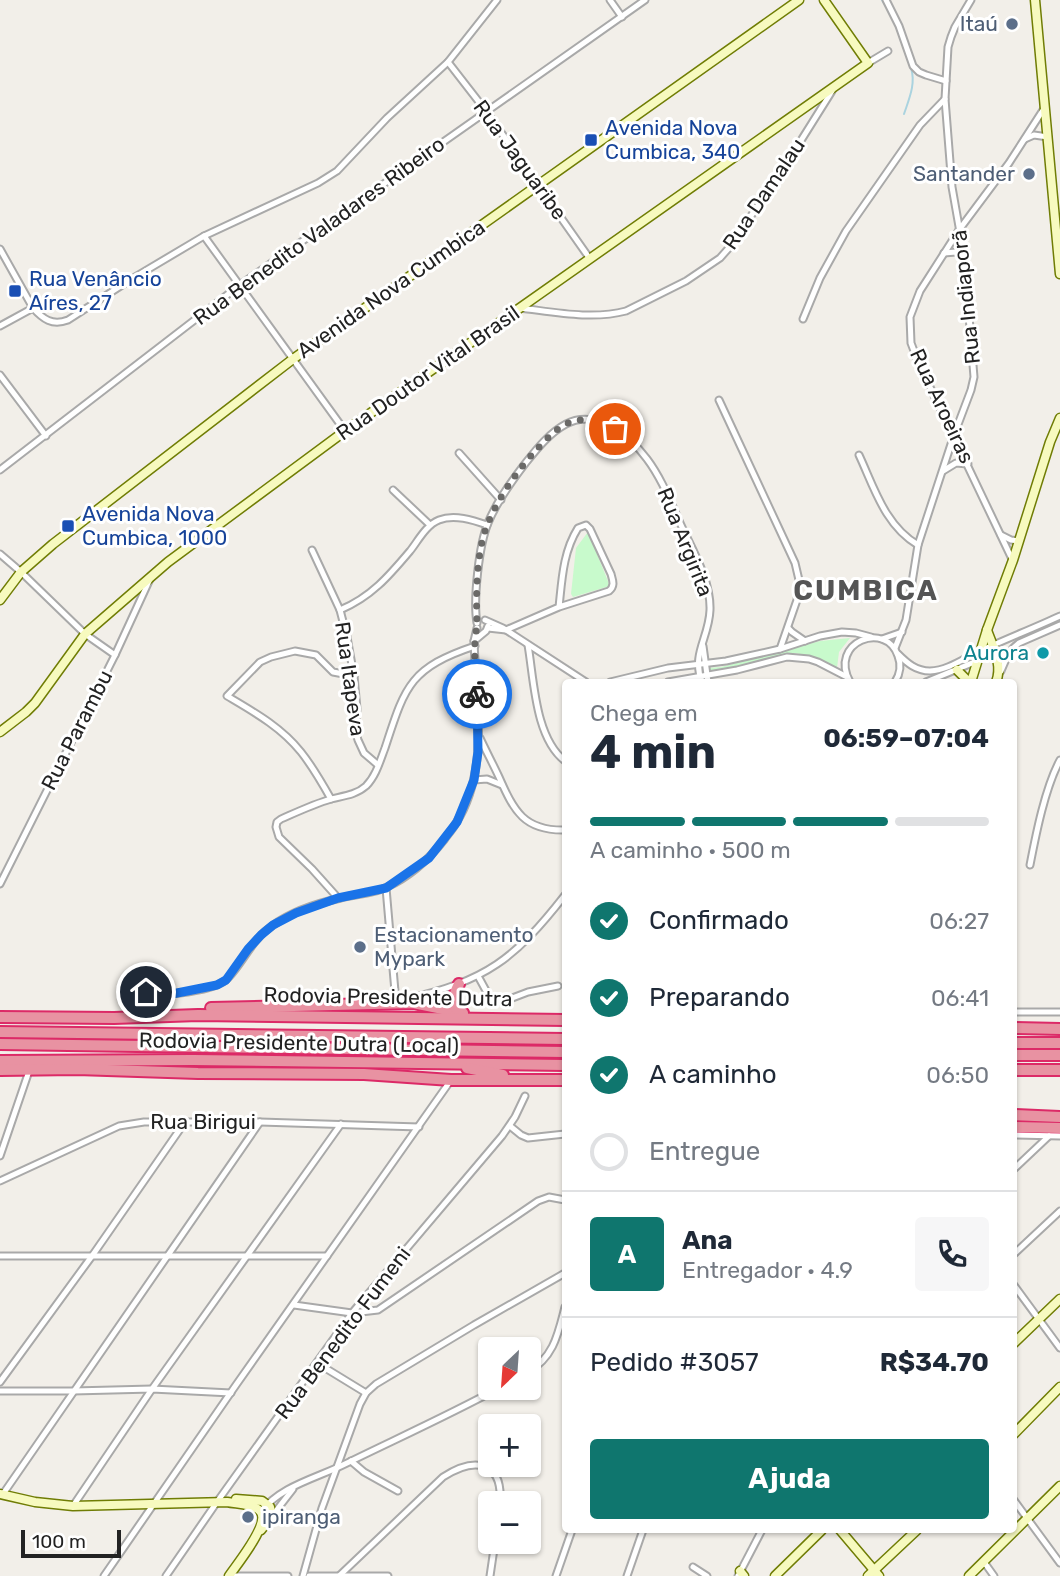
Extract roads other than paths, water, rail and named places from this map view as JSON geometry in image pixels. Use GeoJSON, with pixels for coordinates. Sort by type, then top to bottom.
{"type":"FeatureCollection","features":[{"type":"Feature","properties":{"kind":"highway"},"geometry":{"type":"LineString","coordinates":[[459,984],[453,1003],[459,1012]]}},
{"type":"Feature","properties":{"kind":"highway"},"geometry":{"type":"LineString","coordinates":[[114,1018],[126,1012],[138,1011],[396,1002],[436,1006],[500,1018]]}},
{"type":"Feature","properties":{"kind":"highway","name":"Rodovia Presidente Dutra"},"geometry":{"type":"LineString","coordinates":[[0,1017],[114,1018],[198,1015],[562,1020]]}},
{"type":"Feature","properties":{"kind":"highway"},"geometry":{"type":"LineString","coordinates":[[1017,1028],[1060,1029]]}},
{"type":"Feature","properties":{"kind":"highway","name":"Rodovia Presidente Dutra"},"geometry":{"type":"LineString","coordinates":[[0,1032],[562,1039]]}},
{"type":"Feature","properties":{"kind":"highway"},"geometry":{"type":"LineString","coordinates":[[1017,1043],[1060,1043]]}},
{"type":"Feature","properties":{"kind":"highway"},"geometry":{"type":"LineString","coordinates":[[0,1044],[562,1052]]}},
{"type":"Feature","properties":{"kind":"highway"},"geometry":{"type":"LineString","coordinates":[[0,1055],[32,1061]]}},
{"type":"Feature","properties":{"kind":"highway"},"geometry":{"type":"LineString","coordinates":[[1017,1055],[1060,1055]]}},
{"type":"Feature","properties":{"kind":"highway","name":"Rodovia Presidente Dutra (Local)"},"geometry":{"type":"LineString","coordinates":[[32,1061],[193,1060],[562,1065]]}},
{"type":"Feature","properties":{"kind":"highway"},"geometry":{"type":"LineString","coordinates":[[0,1061],[32,1061]]}},
{"type":"Feature","properties":{"kind":"highway"},"geometry":{"type":"LineString","coordinates":[[444,1064],[491,1074],[562,1080]]}},
{"type":"Feature","properties":{"kind":"highway"},"geometry":{"type":"LineString","coordinates":[[1017,1069],[1060,1070]]}},
{"type":"Feature","properties":{"kind":"highway"},"geometry":{"type":"LineString","coordinates":[[0,1070],[364,1074],[451,1080],[562,1080]]}},
{"type":"Feature","properties":{"kind":"highway"},"geometry":{"type":"LineString","coordinates":[[1017,1115],[1060,1117]]}},
{"type":"Feature","properties":{"kind":"highway"},"geometry":{"type":"LineString","coordinates":[[1017,1127],[1060,1128]]}},
{"type":"Feature","properties":{"kind":"street"},"geometry":{"type":"LineString","coordinates":[[1,253],[40,316],[57,323],[68,320],[204,236],[328,178],[346,163],[387,118],[448,62],[498,0]]}},
{"type":"Feature","properties":{"kind":"street"},"geometry":{"type":"LineString","coordinates":[[610,0],[622,17]]}},
{"type":"Feature","properties":{"kind":"street","name":"Rua Benedito Valadares Ribeiro"},"geometry":{"type":"LineString","coordinates":[[0,470],[240,285],[645,0]]}},
{"type":"Feature","properties":{"kind":"street","name":"Avenida Nova Cumbica"},"geometry":{"type":"LineString","coordinates":[[0,599],[21,572],[53,544],[293,359],[799,0]]}},
{"type":"Feature","properties":{"kind":"street"},"geometry":{"type":"LineString","coordinates":[[824,0],[868,63]]}},
{"type":"Feature","properties":{"kind":"street"},"geometry":{"type":"LineString","coordinates":[[886,0],[914,66],[919,72],[946,81]]}},
{"type":"Feature","properties":{"kind":"street","name":"Rua Indiaporã"},"geometry":{"type":"LineString","coordinates":[[897,679],[901,664],[896,651],[908,608],[918,545],[974,377],[964,255],[952,187],[945,99],[948,47],[955,27],[971,0]]}},
{"type":"Feature","properties":{"kind":"street"},"geometry":{"type":"LineString","coordinates":[[1035,0],[1060,274]]}},
{"type":"Feature","properties":{"kind":"street","name":"Rua Doutor Vital Brasil"},"geometry":{"type":"LineString","coordinates":[[0,732],[35,703],[85,634],[152,575],[345,431],[888,51]]}},
{"type":"Feature","properties":{"kind":"street","name":"Rua Jaguaribe"},"geometry":{"type":"LineString","coordinates":[[448,62],[539,184],[590,259]]}},
{"type":"Feature","properties":{"kind":"street","name":"Rua Damalau"},"geometry":{"type":"LineString","coordinates":[[520,308],[583,314],[617,313],[626,311],[709,267],[728,249],[833,90]]}},
{"type":"Feature","properties":{"kind":"street"},"geometry":{"type":"LineString","coordinates":[[803,319],[820,278],[846,231],[920,125],[945,99]]}},
{"type":"Feature","properties":{"kind":"street","name":"Rua Aroeiras"},"geometry":{"type":"LineString","coordinates":[[1013,560],[919,364],[911,343],[910,317],[914,302],[944,253],[1009,163],[1045,107]]}},
{"type":"Feature","properties":{"kind":"street"},"geometry":{"type":"LineString","coordinates":[[1025,139],[1034,135],[1048,137]]}},
{"type":"Feature","properties":{"kind":"street"},"geometry":{"type":"LineString","coordinates":[[204,236],[345,431]]}},
{"type":"Feature","properties":{"kind":"street"},"geometry":{"type":"LineString","coordinates":[[944,253],[956,252],[964,255]]}},
{"type":"Feature","properties":{"kind":"street"},"geometry":{"type":"LineString","coordinates":[[0,326],[33,308]]}},
{"type":"Feature","properties":{"kind":"street"},"geometry":{"type":"LineString","coordinates":[[0,374],[46,436]]}},
{"type":"Feature","properties":{"kind":"street"},"geometry":{"type":"LineString","coordinates":[[719,400],[795,563],[799,580],[797,600],[780,649]]}},
{"type":"Feature","properties":{"kind":"street"},"geometry":{"type":"LineString","coordinates":[[971,679],[1060,418]]}},
{"type":"Feature","properties":{"kind":"street","name":"Rua Argirita"},"geometry":{"type":"LineString","coordinates":[[480,623],[476,602],[477,579],[487,525],[501,500],[532,455],[557,429],[579,419],[600,422],[628,438],[649,460],[662,483],[706,583],[710,609],[699,651],[701,679]]}},
{"type":"Feature","properties":{"kind":"street"},"geometry":{"type":"LineString","coordinates":[[1048,452],[1060,438]]}},
{"type":"Feature","properties":{"kind":"street"},"geometry":{"type":"LineString","coordinates":[[459,453],[501,500]]}},
{"type":"Feature","properties":{"kind":"street"},"geometry":{"type":"LineString","coordinates":[[859,454],[891,521],[907,539],[918,545]]}},
{"type":"Feature","properties":{"kind":"street"},"geometry":{"type":"LineString","coordinates":[[943,471],[956,463],[968,464]]}},
{"type":"Feature","properties":{"kind":"street"},"geometry":{"type":"LineString","coordinates":[[393,490],[430,525]]}},
{"type":"Feature","properties":{"kind":"street"},"geometry":{"type":"LineString","coordinates":[[340,610],[374,591],[430,525],[438,520],[472,520],[487,525]]}},
{"type":"Feature","properties":{"kind":"street"},"geometry":{"type":"LineString","coordinates":[[480,623],[480,631],[506,630],[559,607],[609,591],[613,585],[611,574],[586,525],[580,526],[566,554],[559,607]]}},
{"type":"Feature","properties":{"kind":"street"},"geometry":{"type":"LineString","coordinates":[[1001,535],[1019,541]]}},
{"type":"Feature","properties":{"kind":"street","name":"Rua Itapeva"},"geometry":{"type":"LineString","coordinates":[[312,550],[340,610],[347,637],[354,676],[356,736],[364,752],[379,765]]}},
{"type":"Feature","properties":{"kind":"street"},"geometry":{"type":"LineString","coordinates":[[0,555],[85,634],[115,655]]}},
{"type":"Feature","properties":{"kind":"street","name":"Rua Parambu"},"geometry":{"type":"LineString","coordinates":[[0,884],[115,655],[152,575]]}},
{"type":"Feature","properties":{"kind":"street"},"geometry":{"type":"LineString","coordinates":[[882,639],[915,668],[931,671],[958,663],[981,650],[1060,617]]}},
{"type":"Feature","properties":{"kind":"street"},"geometry":{"type":"LineString","coordinates":[[480,623],[506,630],[581,679]]}},
{"type":"Feature","properties":{"kind":"street"},"geometry":{"type":"LineString","coordinates":[[338,898],[279,837],[276,827],[281,819],[367,785],[379,765],[407,688],[429,667],[475,644],[488,625],[480,623]]}},
{"type":"Feature","properties":{"kind":"street"},"geometry":{"type":"LineString","coordinates":[[146,992],[172,994],[217,985],[226,980],[248,949],[273,925],[296,913],[338,898],[386,888],[419,866],[439,846],[457,822],[474,780],[478,734],[475,644],[480,623]]}},
{"type":"Feature","properties":{"kind":"street"},"geometry":{"type":"LineString","coordinates":[[998,678],[1013,647],[1060,625]]}},
{"type":"Feature","properties":{"kind":"street"},"geometry":{"type":"LineString","coordinates":[[788,628],[805,641]]}},
{"type":"Feature","properties":{"kind":"street"},"geometry":{"type":"LineString","coordinates":[[987,630],[999,664],[998,678]]}},
{"type":"Feature","properties":{"kind":"street"},"geometry":{"type":"LineString","coordinates":[[622,679],[668,668],[726,661],[842,632],[882,639],[902,632]]}},
{"type":"Feature","properties":{"kind":"street"},"geometry":{"type":"LineString","coordinates":[[848,679],[844,665],[846,655],[851,646],[871,637]]}},
{"type":"Feature","properties":{"kind":"street"},"geometry":{"type":"LineString","coordinates":[[528,645],[545,732],[553,748],[562,758]]}},
{"type":"Feature","properties":{"kind":"street"},"geometry":{"type":"LineString","coordinates":[[331,799],[302,754],[285,735],[267,720],[227,696],[260,662],[295,651],[316,655],[333,672],[354,676]]}},
{"type":"Feature","properties":{"kind":"street"},"geometry":{"type":"LineString","coordinates":[[531,664],[542,654]]}},
{"type":"Feature","properties":{"kind":"street"},"geometry":{"type":"LineString","coordinates":[[701,679],[787,657],[818,662],[846,679]]}},
{"type":"Feature","properties":{"kind":"street"},"geometry":{"type":"LineString","coordinates":[[934,679],[977,661]]}},
{"type":"Feature","properties":{"kind":"street","name":"Rua Argirita"},"geometry":{"type":"LineString","coordinates":[[701,664],[708,679]]}},
{"type":"Feature","properties":{"kind":"street"},"geometry":{"type":"LineString","coordinates":[[957,670],[967,679]]}},
{"type":"Feature","properties":{"kind":"street"},"geometry":{"type":"LineString","coordinates":[[478,734],[515,810],[527,821],[543,829],[562,830]]}},
{"type":"Feature","properties":{"kind":"street"},"geometry":{"type":"LineString","coordinates":[[477,760],[491,763]]}},
{"type":"Feature","properties":{"kind":"street"},"geometry":{"type":"LineString","coordinates":[[1030,865],[1037,831],[1060,760]]}},
{"type":"Feature","properties":{"kind":"street"},"geometry":{"type":"LineString","coordinates":[[474,780],[487,779],[502,785]]}},
{"type":"Feature","properties":{"kind":"street"},"geometry":{"type":"LineString","coordinates":[[386,888],[396,1002],[478,976],[514,953],[533,935],[562,899]]}},
{"type":"Feature","properties":{"kind":"street"},"geometry":{"type":"LineString","coordinates":[[478,976],[490,998],[502,1002],[558,985]]}},
{"type":"Feature","properties":{"kind":"street"},"geometry":{"type":"LineString","coordinates":[[1017,1012],[1060,1012]]}},
{"type":"Feature","properties":{"kind":"street"},"geometry":{"type":"LineString","coordinates":[[0,1156],[28,1074]]}},
{"type":"Feature","properties":{"kind":"street"},"geometry":{"type":"LineString","coordinates":[[104,1576],[451,1080]]}},
{"type":"Feature","properties":{"kind":"street","name":"Rua Benedito Fumeni"},"geometry":{"type":"LineString","coordinates":[[166,1576],[352,1313],[510,1126],[525,1096]]}},
{"type":"Feature","properties":{"kind":"street","name":"Rua Birigui"},"geometry":{"type":"LineString","coordinates":[[0,1181],[119,1126],[144,1122],[260,1122],[419,1127]]}},
{"type":"Feature","properties":{"kind":"street"},"geometry":{"type":"LineString","coordinates":[[0,1382],[185,1122]]}},
{"type":"Feature","properties":{"kind":"street"},"geometry":{"type":"LineString","coordinates":[[229,1576],[258,1533],[263,1520],[261,1512],[252,1507],[227,1502],[73,1506],[35,1502],[1,1494],[260,1122]]}},
{"type":"Feature","properties":{"kind":"street"},"geometry":{"type":"LineString","coordinates":[[73,1506],[152,1389],[341,1124]]}},
{"type":"Feature","properties":{"kind":"street"},"geometry":{"type":"LineString","coordinates":[[510,1126],[528,1138],[562,1134]]}},
{"type":"Feature","properties":{"kind":"street"},"geometry":{"type":"LineString","coordinates":[[1017,1135],[1060,1136]]}},
{"type":"Feature","properties":{"kind":"street"},"geometry":{"type":"LineString","coordinates":[[1017,1166],[1049,1136]]}},
{"type":"Feature","properties":{"kind":"street"},"geometry":{"type":"LineString","coordinates":[[293,1306],[352,1313],[378,1310],[538,1201],[555,1196],[562,1199]]}},
{"type":"Feature","properties":{"kind":"street"},"geometry":{"type":"LineString","coordinates":[[1017,1251],[1060,1211]]}},
{"type":"Feature","properties":{"kind":"street"},"geometry":{"type":"LineString","coordinates":[[0,1256],[327,1256]]}},
{"type":"Feature","properties":{"kind":"street"},"geometry":{"type":"LineString","coordinates":[[303,1576],[335,1469],[366,1393],[376,1384],[562,1275]]}},
{"type":"Feature","properties":{"kind":"street"},"geometry":{"type":"LineString","coordinates":[[1017,1289],[1060,1348]]}},
{"type":"Feature","properties":{"kind":"street"},"geometry":{"type":"LineString","coordinates":[[1017,1340],[1060,1299]]}},
{"type":"Feature","properties":{"kind":"street"},"geometry":{"type":"LineString","coordinates":[[541,1365],[555,1341],[562,1317]]}},
{"type":"Feature","properties":{"kind":"street"},"geometry":{"type":"LineString","coordinates":[[317,1363],[366,1393]]}},
{"type":"Feature","properties":{"kind":"street"},"geometry":{"type":"LineString","coordinates":[[1017,1431],[1060,1387]]}},
{"type":"Feature","properties":{"kind":"street"},"geometry":{"type":"LineString","coordinates":[[0,1391],[152,1389],[231,1393]]}},
{"type":"Feature","properties":{"kind":"street"},"geometry":{"type":"LineString","coordinates":[[261,1512],[267,1503],[295,1486],[478,1398]]}},
{"type":"Feature","properties":{"kind":"street"},"geometry":{"type":"LineString","coordinates":[[351,1461],[364,1472],[398,1491]]}},
{"type":"Feature","properties":{"kind":"street"},"geometry":{"type":"LineString","coordinates":[[339,1576],[443,1477],[454,1470],[478,1465],[487,1468],[495,1474],[500,1483],[500,1491]]}},
{"type":"Feature","properties":{"kind":"street"},"geometry":{"type":"LineString","coordinates":[[258,1533],[295,1486]]}},
{"type":"Feature","properties":{"kind":"street"},"geometry":{"type":"LineString","coordinates":[[1017,1528],[1060,1486]]}},
{"type":"Feature","properties":{"kind":"street"},"geometry":{"type":"LineString","coordinates":[[227,1502],[233,1499],[253,1499],[267,1503],[272,1516]]}},
{"type":"Feature","properties":{"kind":"street"},"geometry":{"type":"LineString","coordinates":[[1017,1504],[1060,1563]]}},
{"type":"Feature","properties":{"kind":"street"},"geometry":{"type":"LineString","coordinates":[[556,1576],[571,1533]]}},
{"type":"Feature","properties":{"kind":"street"},"geometry":{"type":"LineString","coordinates":[[627,1576],[642,1533]]}},
{"type":"Feature","properties":{"kind":"street"},"geometry":{"type":"LineString","coordinates":[[740,1574],[760,1533]]}},
{"type":"Feature","properties":{"kind":"street"},"geometry":{"type":"LineString","coordinates":[[775,1576],[819,1533]]}},
{"type":"Feature","properties":{"kind":"street"},"geometry":{"type":"LineString","coordinates":[[842,1533],[874,1574],[914,1533]]}},
{"type":"Feature","properties":{"kind":"street"},"geometry":{"type":"LineString","coordinates":[[969,1576],[1012,1533]]}},
{"type":"Feature","properties":{"kind":"street"},"geometry":{"type":"LineString","coordinates":[[490,1576],[493,1554]]}},
{"type":"Feature","properties":{"kind":"street"},"geometry":{"type":"LineString","coordinates":[[984,1562],[994,1576]]}},
{"type":"Feature","properties":{"kind":"street"},"geometry":{"type":"LineString","coordinates":[[693,1567],[706,1576]]}},
{"type":"Feature","properties":{"kind":"street"},"geometry":{"type":"LineString","coordinates":[[229,1576],[288,1576]]}},
{"type":"Feature","properties":{"kind":"street"},"geometry":{"type":"LineString","coordinates":[[309,1576],[388,1576]]}},
{"type":"Feature","properties":{"kind":"waterway"},"geometry":{"type":"LineString","coordinates":[[882,0],[887,8]]}},
{"type":"Feature","properties":{"kind":"waterway"},"geometry":{"type":"LineString","coordinates":[[904,114],[912,86],[911,68]]}},
{"type":"Feature","properties":{"kind":"place","name":"Itaú"},"geometry":{"type":"Point","coordinates":[1012,24]}},
{"type":"Feature","properties":{"kind":"place","name":"Avenida Nova Cumbica, 340"},"geometry":{"type":"Point","coordinates":[591,140]}},
{"type":"Feature","properties":{"kind":"place","name":"Santander"},"geometry":{"type":"Point","coordinates":[1029,174]}},
{"type":"Feature","properties":{"kind":"place","name":"Rua Venâncio Aíres, 27"},"geometry":{"type":"Point","coordinates":[15,291]}},
{"type":"Feature","properties":{"kind":"place","name":"Avenida Nova Cumbica, 1000"},"geometry":{"type":"Point","coordinates":[68,526]}},
{"type":"Feature","properties":{"kind":"place","name":"Aurora"},"geometry":{"type":"Point","coordinates":[1043,653]}},
{"type":"Feature","properties":{"kind":"place","name":"Estacionamento Mypark"},"geometry":{"type":"Point","coordinates":[360,947]}},
{"type":"Feature","properties":{"kind":"place","name":"ipiranga"},"geometry":{"type":"Point","coordinates":[248,1517]}},
{"type":"Feature","properties":{"kind":"district","name":"CUMBICA"},"geometry":{"type":"Point","coordinates":[866,590]}}]}
